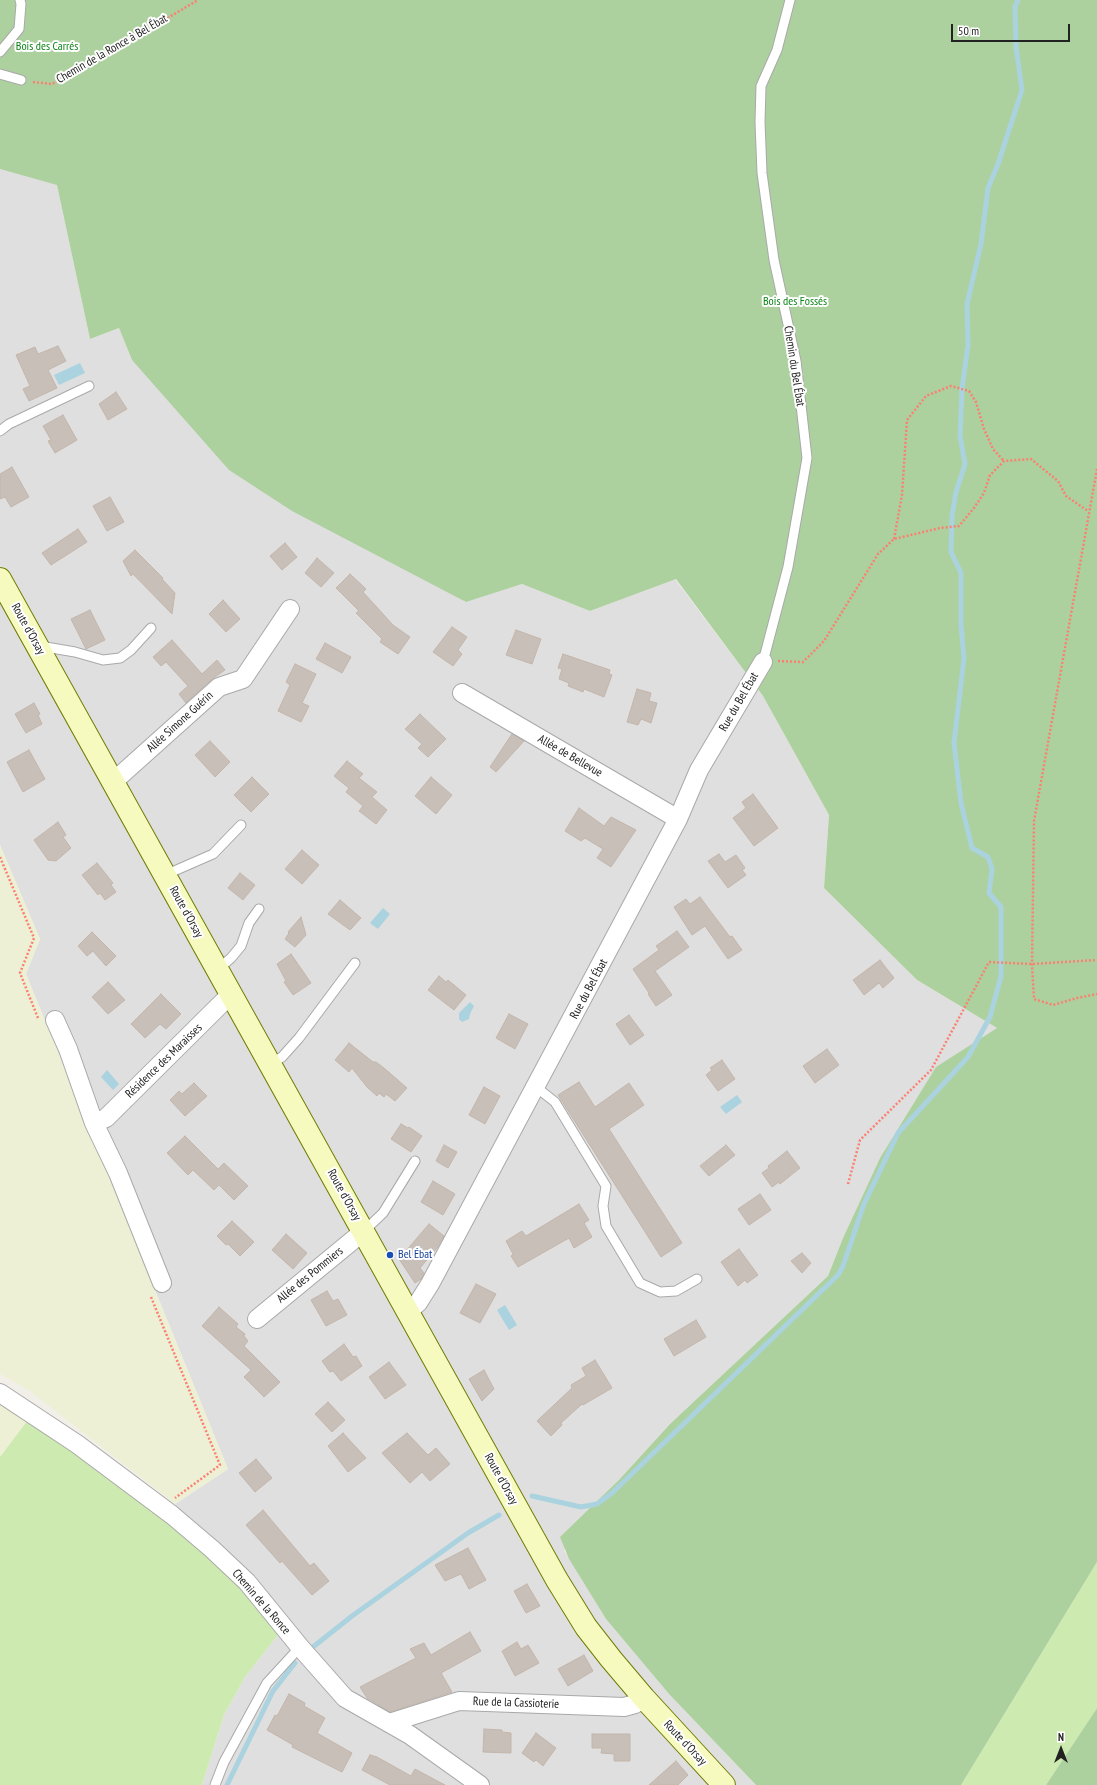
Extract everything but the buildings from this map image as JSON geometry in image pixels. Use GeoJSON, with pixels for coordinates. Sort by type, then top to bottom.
{"type":"FeatureCollection","features":[{"type":"Feature","properties":{"kind":"main road","name":"Route d'Orsay"},"geometry":{"type":"LineString","coordinates":[[0,579],[557,1580],[586,1627],[644,1698],[724,1785]]}},
{"type":"Feature","properties":{"kind":"street","name":"Allée Simone Guérin"},"geometry":{"type":"LineString","coordinates":[[113,782],[219,687],[243,679],[290,609]]}},
{"type":"Feature","properties":{"kind":"street","name":"Rue du Bel Ébat"},"geometry":{"type":"LineString","coordinates":[[408,1311],[418,1303],[430,1284],[678,819],[699,770],[764,658]]}},
{"type":"Feature","properties":{"kind":"street","name":"Allée de Bellevue"},"geometry":{"type":"LineString","coordinates":[[462,693],[678,819]]}},
{"type":"Feature","properties":{"kind":"street","name":"Résidence des Maraisses"},"geometry":{"type":"LineString","coordinates":[[94,1123],[106,1118],[231,994]]}},
{"type":"Feature","properties":{"kind":"street"},"geometry":{"type":"LineString","coordinates":[[55,1020],[68,1049],[94,1123],[118,1173],[162,1283]]}},
{"type":"Feature","properties":{"kind":"street","name":"Allée des Pommiers"},"geometry":{"type":"LineString","coordinates":[[257,1319],[364,1232]]}},
{"type":"Feature","properties":{"kind":"street","name":"Chemin de la Ronce"},"geometry":{"type":"LineString","coordinates":[[0,1393],[77,1444],[189,1530],[247,1582],[300,1647],[345,1698],[428,1746],[480,1785]]}},
{"type":"Feature","properties":{"kind":"street","name":"Rue de la Cassioterie"},"geometry":{"type":"LineString","coordinates":[[389,1724],[459,1701],[624,1706],[635,1704],[644,1698]]}},
{"type":"Feature","properties":{"kind":"lane"},"geometry":{"type":"LineString","coordinates":[[0,52],[19,29],[20,0]]}},
{"type":"Feature","properties":{"kind":"lane","name":"Chemin du Bel Ébat"},"geometry":{"type":"LineString","coordinates":[[764,658],[788,567],[807,458],[796,361],[774,260],[762,173],[760,122],[761,86],[777,50],[790,0]]}},
{"type":"Feature","properties":{"kind":"lane"},"geometry":{"type":"LineString","coordinates":[[0,74],[21,80]]}},
{"type":"Feature","properties":{"kind":"lane"},"geometry":{"type":"LineString","coordinates":[[0,431],[9,424],[89,386]]}},
{"type":"Feature","properties":{"kind":"lane"},"geometry":{"type":"LineString","coordinates":[[37,645],[103,660],[120,658],[132,650],[151,628]]}},
{"type":"Feature","properties":{"kind":"lane"},"geometry":{"type":"LineString","coordinates":[[165,875],[214,854],[241,825]]}},
{"type":"Feature","properties":{"kind":"lane"},"geometry":{"type":"LineString","coordinates":[[216,967],[231,958],[241,946],[249,923],[259,909]]}},
{"type":"Feature","properties":{"kind":"lane"},"geometry":{"type":"LineString","coordinates":[[270,1064],[282,1057],[299,1038],[355,963]]}},
{"type":"Feature","properties":{"kind":"lane"},"geometry":{"type":"LineString","coordinates":[[536,1087],[555,1102],[606,1186],[603,1206],[606,1226],[640,1283],[660,1292],[676,1291],[697,1279]]}},
{"type":"Feature","properties":{"kind":"lane"},"geometry":{"type":"LineString","coordinates":[[364,1232],[383,1213],[416,1161]]}},
{"type":"Feature","properties":{"kind":"lane"},"geometry":{"type":"LineString","coordinates":[[215,1785],[224,1762],[267,1684],[300,1647]]}},
{"type":"Feature","properties":{"kind":"path","name":"Chemin de la Ronce à Bel Ébat"},"geometry":{"type":"LineString","coordinates":[[21,80],[52,84],[80,70],[198,0]]}},
{"type":"Feature","properties":{"kind":"path"},"geometry":{"type":"LineString","coordinates":[[894,539],[902,495],[907,420],[926,396],[951,386],[969,391],[976,402],[984,429],[993,449],[1004,461]]}},
{"type":"Feature","properties":{"kind":"path"},"geometry":{"type":"LineString","coordinates":[[764,658],[778,661],[803,662],[824,641],[878,554],[894,539],[940,528],[959,526],[974,508],[984,492],[990,474],[1004,461],[1031,459],[1058,481],[1066,496],[1088,511]]}},
{"type":"Feature","properties":{"kind":"path"},"geometry":{"type":"LineString","coordinates":[[1097,469],[1088,511],[1034,821],[1032,964],[1034,999],[1053,1006],[1077,998],[1097,994]]}},
{"type":"Feature","properties":{"kind":"path"},"geometry":{"type":"LineString","coordinates":[[848,1184],[860,1140],[931,1070],[989,962],[1032,964],[1097,960]]}},
{"type":"Feature","properties":{"kind":"shaded area"},"geometry":{"type":"Polygon","coordinates":[[[0,169],[57,184],[90,339],[119,328],[132,360],[465,602],[522,584],[590,611],[675,579],[763,696],[829,815],[824,888],[917,980],[997,1028],[936,1068],[880,1158],[843,1238],[828,1276],[670,1424],[618,1481],[564,1550],[606,1619],[669,1694],[756,1785],[202,1785],[224,1715],[245,1677],[281,1631],[175,1504],[228,1469],[26,974],[40,939],[0,845],[0,169]]]}},
{"type":"Feature","properties":{"kind":"green space","name":"Bois des Fossés"},"geometry":{"type":"Polygon","coordinates":[[[0,0],[1097,0],[1097,1562],[961,1785],[756,1785],[669,1694],[606,1619],[569,1559],[560,1537],[618,1481],[670,1424],[828,1276],[843,1238],[880,1158],[936,1067],[997,1028],[917,980],[824,888],[829,815],[763,696],[676,579],[590,611],[522,584],[466,602],[292,511],[229,470],[132,360],[119,328],[90,339],[57,185],[0,169],[0,0]]]}},
{"type":"Feature","properties":{"kind":"green space"},"geometry":{"type":"Polygon","coordinates":[[[0,845],[40,939],[26,974],[228,1469],[175,1504],[30,1391],[0,1374],[0,845]]]}},
{"type":"Feature","properties":{"kind":"green space"},"geometry":{"type":"Polygon","coordinates":[[[0,1398],[31,1416],[0,1457],[0,1398]]]}},
{"type":"Feature","properties":{"kind":"green space"},"geometry":{"type":"Polygon","coordinates":[[[31,1416],[184,1532],[248,1595],[281,1631],[245,1677],[224,1715],[202,1785],[0,1785],[0,1457],[31,1416]]]}},
{"type":"Feature","properties":{"kind":"green space"},"geometry":{"type":"Polygon","coordinates":[[[1097,1562],[1097,1708],[1046,1785],[961,1785],[1097,1562]]]}},
{"type":"Feature","properties":{"kind":"green space"},"geometry":{"type":"Polygon","coordinates":[[[1097,1708],[1097,1785],[1046,1785],[1097,1708]]]}},
{"type":"Feature","properties":{"kind":"water"},"geometry":{"type":"Polygon","coordinates":[[[80,363],[85,373],[59,385],[54,375],[80,363]]]}},
{"type":"Feature","properties":{"kind":"water"},"geometry":{"type":"Polygon","coordinates":[[[383,908],[390,914],[378,929],[370,923],[383,908]]]}},
{"type":"Feature","properties":{"kind":"water"},"geometry":{"type":"Polygon","coordinates":[[[470,1002],[474,1006],[469,1019],[462,1022],[459,1019],[459,1013],[470,1002]]]}},
{"type":"Feature","properties":{"kind":"water"},"geometry":{"type":"Polygon","coordinates":[[[107,1070],[119,1084],[113,1090],[101,1077],[107,1070]]]}},
{"type":"Feature","properties":{"kind":"water"},"geometry":{"type":"Polygon","coordinates":[[[737,1095],[742,1102],[726,1114],[720,1107],[737,1095]]]}},
{"type":"Feature","properties":{"kind":"water"},"geometry":{"type":"Polygon","coordinates":[[[505,1305],[517,1325],[509,1330],[497,1310],[505,1305]]]}},
{"type":"Feature","properties":{"kind":"waterway"},"geometry":{"type":"LineString","coordinates":[[532,1496],[581,1507],[597,1504],[612,1493],[838,1275],[843,1266],[864,1204],[898,1133],[968,1057],[990,1017],[1001,976],[1001,907],[989,893],[992,869],[988,857],[972,848],[961,803],[954,743],[964,658],[961,625],[961,573],[951,552],[952,516],[956,492],[965,464],[960,436],[962,389],[968,345],[967,304],[981,244],[988,188],[998,164],[1022,90],[1016,47],[1015,7],[1018,0]]}},
{"type":"Feature","properties":{"kind":"waterway"},"geometry":{"type":"LineString","coordinates":[[313,1647],[352,1616],[468,1533],[499,1515]]}},
{"type":"Feature","properties":{"kind":"waterway"},"geometry":{"type":"LineString","coordinates":[[227,1785],[273,1691],[295,1663]]}},
{"type":"Feature","properties":{"kind":"place","name":"Bel Ébat"},"geometry":{"type":"Point","coordinates":[390,1255]}},
{"type":"Feature","properties":{"kind":"park label","name":"Bois des Carrés"},"geometry":{"type":"Point","coordinates":[47,47]}}]}
